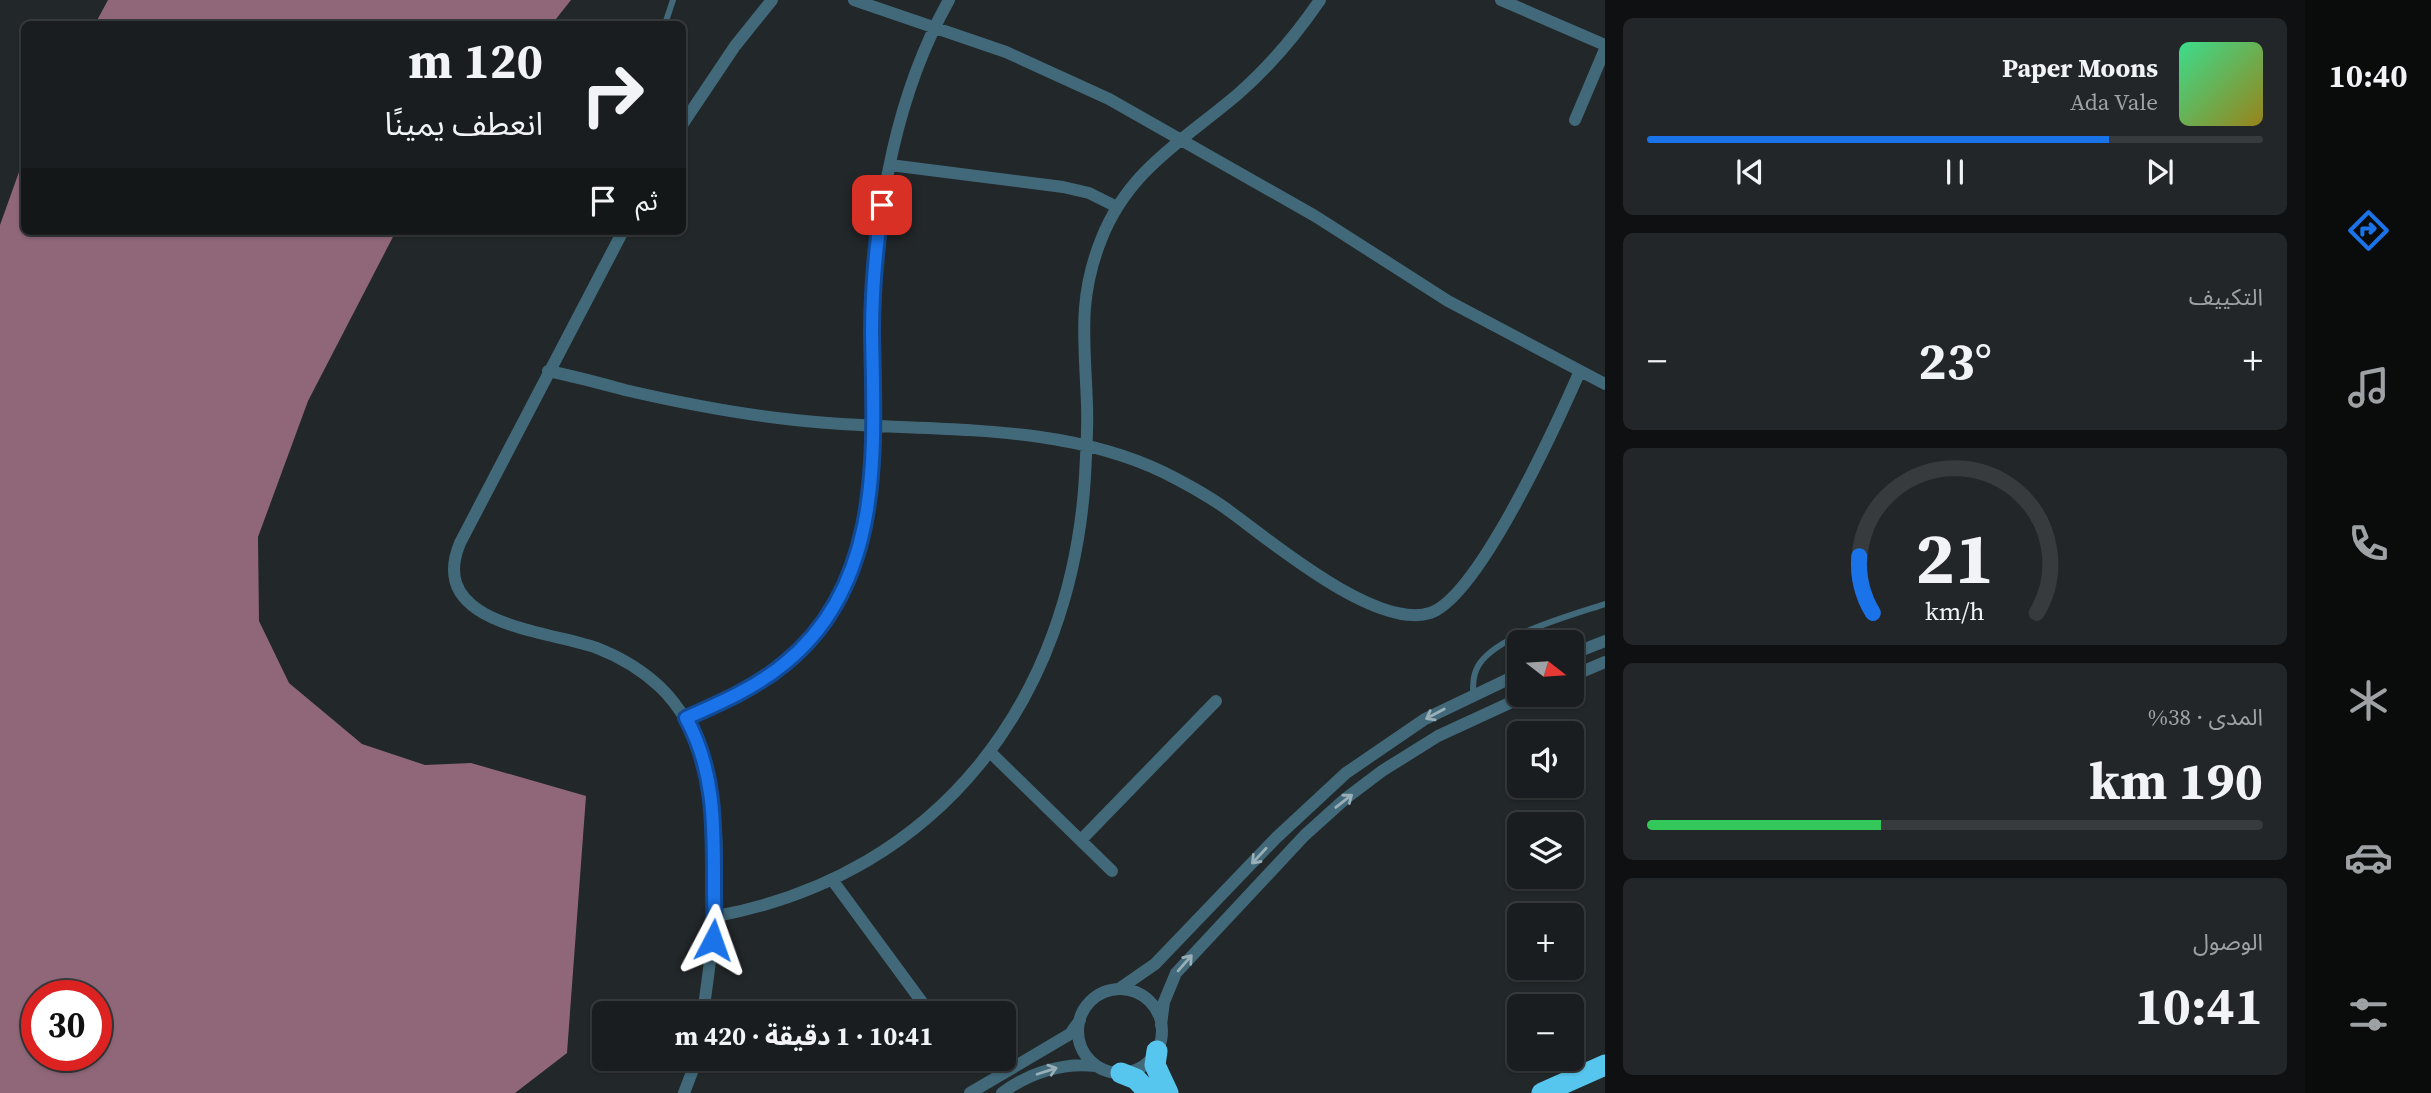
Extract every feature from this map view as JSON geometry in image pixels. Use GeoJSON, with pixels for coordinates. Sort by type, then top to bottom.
{"type":"FeatureCollection","features":[{"type":"Feature","properties":{"kind":"highway"},"geometry":{"type":"LineString","coordinates":[[1157,1051],[1155,1065],[1168,1093]]}},
{"type":"Feature","properties":{"kind":"highway"},"geometry":{"type":"LineString","coordinates":[[1542,1093],[1605,1065]]}},
{"type":"Feature","properties":{"kind":"highway"},"geometry":{"type":"LineString","coordinates":[[1121,1073],[1136,1079],[1149,1093]]}},
{"type":"Feature","properties":{"kind":"street"},"geometry":{"type":"LineString","coordinates":[[686,117],[735,46],[772,0]]}},
{"type":"Feature","properties":{"kind":"street"},"geometry":{"type":"LineString","coordinates":[[854,0],[935,26],[1054,72],[1181,138],[1315,216],[1448,301],[1605,384]]}},
{"type":"Feature","properties":{"kind":"street"},"geometry":{"type":"LineString","coordinates":[[686,718],[740,693],[785,663],[810,639],[841,597],[854,568],[872,471],[872,332],[876,259],[890,165],[913,86],[935,26],[949,0]]}},
{"type":"Feature","properties":{"kind":"street"},"geometry":{"type":"LineString","coordinates":[[717,916],[766,906],[833,881],[886,849],[927,819],[959,788],[989,752],[1032,685],[1058,617],[1079,527],[1086,446],[1082,315],[1101,239],[1117,207],[1145,171],[1271,63],[1320,0]]}},
{"type":"Feature","properties":{"kind":"street"},"geometry":{"type":"LineString","coordinates":[[1502,0],[1605,47],[1575,120]]}},
{"type":"Feature","properties":{"kind":"street"},"geometry":{"type":"LineString","coordinates":[[890,165],[1063,187],[1089,194],[1117,207]]}},
{"type":"Feature","properties":{"kind":"street"},"geometry":{"type":"LineString","coordinates":[[620,235],[460,543],[454,564],[456,585],[467,604],[485,615],[583,644],[623,660],[659,686],[686,718],[702,752],[713,803],[717,916],[705,1001]]}},
{"type":"Feature","properties":{"kind":"street"},"geometry":{"type":"LineString","coordinates":[[548,372],[719,409],[795,420],[993,432],[1086,446],[1130,458],[1187,484],[1307,569],[1366,601],[1406,615],[1423,614],[1447,605],[1470,577],[1533,474],[1580,371]]}},
{"type":"Feature","properties":{"kind":"street"},"geometry":{"type":"LineString","coordinates":[[1584,649],[1605,641]]}},
{"type":"Feature","properties":{"kind":"street"},"geometry":{"type":"LineString","coordinates":[[1584,671],[1605,662]]}},
{"type":"Feature","properties":{"kind":"street"},"geometry":{"type":"LineString","coordinates":[[970,1093],[1070,1034],[1094,998],[1119,989],[1155,964],[1276,838],[1346,773],[1426,719],[1507,679]]}},
{"type":"Feature","properties":{"kind":"street"},"geometry":{"type":"LineString","coordinates":[[1081,841],[1216,701]]}},
{"type":"Feature","properties":{"kind":"street"},"geometry":{"type":"LineString","coordinates":[[1002,1093],[1052,1068],[1077,1063],[1121,1073],[1138,1069],[1157,1051],[1164,1002],[1176,973],[1325,816],[1382,771],[1427,742],[1507,704]]}},
{"type":"Feature","properties":{"kind":"street"},"geometry":{"type":"LineString","coordinates":[[989,752],[1112,871]]}},
{"type":"Feature","properties":{"kind":"street"},"geometry":{"type":"LineString","coordinates":[[833,881],[921,1001]]}},
{"type":"Feature","properties":{"kind":"street"},"geometry":{"type":"LineString","coordinates":[[1119,989],[1136,992],[1150,1002],[1161,1025]]}},
{"type":"Feature","properties":{"kind":"street"},"geometry":{"type":"LineString","coordinates":[[1080,1019],[1081,1045],[1096,1066]]}},
{"type":"Feature","properties":{"kind":"street"},"geometry":{"type":"LineString","coordinates":[[684,1093],[692,1071]]}},
{"type":"Feature","properties":{"kind":"lane"},"geometry":{"type":"LineString","coordinates":[[666,21],[673,0]]}},
{"type":"Feature","properties":{"kind":"lane"},"geometry":{"type":"LineString","coordinates":[[1473,694],[1473,677],[1490,651],[1605,604]]}},
{"type":"Feature","properties":{"kind":"shaded area"},"geometry":{"type":"Polygon","coordinates":[[[108,0],[571,0],[554,21],[97,21],[108,0]]]}},
{"type":"Feature","properties":{"kind":"shaded area"},"geometry":{"type":"Polygon","coordinates":[[[21,166],[21,235],[394,235],[308,401],[258,537],[259,621],[289,683],[362,744],[425,765],[471,763],[586,796],[567,1053],[515,1093],[0,1093],[0,225],[21,166]]]}},
{"type":"Feature","properties":{"kind":"route"},"geometry":{"type":"LineString","coordinates":[[713,940],[717,916],[714,894],[713,803],[702,752],[686,718],[757,683],[798,652],[831,612],[854,568],[872,471],[872,332],[882,205]]}}]}
